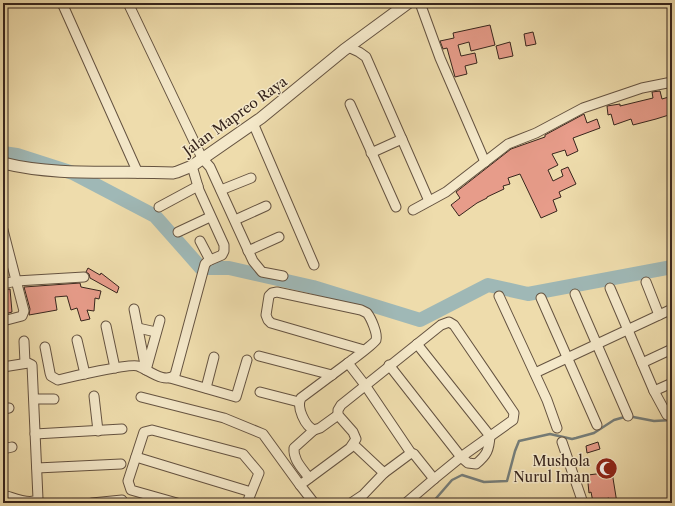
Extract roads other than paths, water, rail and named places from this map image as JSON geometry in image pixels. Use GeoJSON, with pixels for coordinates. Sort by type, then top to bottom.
{"type":"FeatureCollection","features":[{"type":"Feature","properties":{"kind":"street"},"geometry":{"type":"LineString","coordinates":[[62,3],[138,172]]}},
{"type":"Feature","properties":{"kind":"street"},"geometry":{"type":"LineString","coordinates":[[128,3],[202,158],[210,167],[253,261],[262,272],[284,276]]}},
{"type":"Feature","properties":{"kind":"street","name":"Jalan Mapreo Raya"},"geometry":{"type":"LineString","coordinates":[[3,162],[44,170],[73,172],[178,172],[192,166],[253,123],[289,96],[348,47],[408,3]]}},
{"type":"Feature","properties":{"kind":"street"},"geometry":{"type":"LineString","coordinates":[[420,3],[440,58],[485,162]]}},
{"type":"Feature","properties":{"kind":"street"},"geometry":{"type":"LineString","coordinates":[[348,47],[366,57],[429,201]]}},
{"type":"Feature","properties":{"kind":"street"},"geometry":{"type":"LineString","coordinates":[[413,210],[453,187],[505,146],[543,130],[576,111],[642,88],[672,82]]}},
{"type":"Feature","properties":{"kind":"street"},"geometry":{"type":"LineString","coordinates":[[350,104],[396,207]]}},
{"type":"Feature","properties":{"kind":"street"},"geometry":{"type":"LineString","coordinates":[[253,123],[314,265]]}},
{"type":"Feature","properties":{"kind":"street"},"geometry":{"type":"LineString","coordinates":[[371,153],[402,139]]}},
{"type":"Feature","properties":{"kind":"street"},"geometry":{"type":"LineString","coordinates":[[170,378],[175,375],[206,264],[210,260],[222,255],[224,251],[224,245],[210,217],[192,166]]}},
{"type":"Feature","properties":{"kind":"street"},"geometry":{"type":"LineString","coordinates":[[221,190],[252,178]]}},
{"type":"Feature","properties":{"kind":"street"},"geometry":{"type":"LineString","coordinates":[[159,207],[198,186]]}},
{"type":"Feature","properties":{"kind":"street"},"geometry":{"type":"LineString","coordinates":[[235,220],[266,206]]}},
{"type":"Feature","properties":{"kind":"street"},"geometry":{"type":"LineString","coordinates":[[178,232],[210,217]]}},
{"type":"Feature","properties":{"kind":"street"},"geometry":{"type":"LineString","coordinates":[[3,230],[5,248],[24,310],[22,316],[3,321]]}},
{"type":"Feature","properties":{"kind":"street"},"geometry":{"type":"LineString","coordinates":[[248,250],[279,237]]}},
{"type":"Feature","properties":{"kind":"street"},"geometry":{"type":"LineString","coordinates":[[200,241],[210,260]]}},
{"type":"Feature","properties":{"kind":"street"},"geometry":{"type":"LineString","coordinates":[[3,284],[16,281],[84,277]]}},
{"type":"Feature","properties":{"kind":"street"},"geometry":{"type":"LineString","coordinates":[[646,282],[660,315]]}},
{"type":"Feature","properties":{"kind":"street"},"geometry":{"type":"LineString","coordinates":[[610,288],[654,391],[667,415]]}},
{"type":"Feature","properties":{"kind":"street"},"geometry":{"type":"LineString","coordinates":[[314,430],[310,428],[299,408],[301,398],[348,363],[364,350],[375,341],[376,338],[373,325],[367,312],[361,310],[277,292],[272,293],[269,296],[266,315],[271,323],[364,350]]}},
{"type":"Feature","properties":{"kind":"street"},"geometry":{"type":"LineString","coordinates":[[575,294],[628,416]]}},
{"type":"Feature","properties":{"kind":"street"},"geometry":{"type":"LineString","coordinates":[[499,296],[547,400],[557,428]]}},
{"type":"Feature","properties":{"kind":"street"},"geometry":{"type":"LineString","coordinates":[[541,298],[597,426]]}},
{"type":"Feature","properties":{"kind":"street"},"geometry":{"type":"LineString","coordinates":[[134,309],[146,370]]}},
{"type":"Feature","properties":{"kind":"street"},"geometry":{"type":"LineString","coordinates":[[535,373],[672,309]]}},
{"type":"Feature","properties":{"kind":"street"},"geometry":{"type":"LineString","coordinates":[[146,370],[160,320]]}},
{"type":"Feature","properties":{"kind":"street"},"geometry":{"type":"LineString","coordinates":[[300,485],[350,448],[356,439],[353,432],[338,415],[338,410],[341,405],[441,325],[449,322],[454,325],[514,413],[513,420],[461,457],[406,503]]}},
{"type":"Feature","properties":{"kind":"street"},"geometry":{"type":"LineString","coordinates":[[106,326],[115,368]]}},
{"type":"Feature","properties":{"kind":"street"},"geometry":{"type":"LineString","coordinates":[[138,328],[156,332]]}},
{"type":"Feature","properties":{"kind":"street"},"geometry":{"type":"LineString","coordinates":[[77,340],[85,374]]}},
{"type":"Feature","properties":{"kind":"street"},"geometry":{"type":"LineString","coordinates":[[24,341],[25,364]]}},
{"type":"Feature","properties":{"kind":"street"},"geometry":{"type":"LineString","coordinates":[[390,365],[461,457],[468,463],[476,464],[482,459],[489,449],[490,436],[417,344]]}},
{"type":"Feature","properties":{"kind":"street"},"geometry":{"type":"LineString","coordinates":[[45,347],[50,373],[53,378],[58,380],[137,365],[163,378],[170,378],[236,397],[247,360]]}},
{"type":"Feature","properties":{"kind":"street"},"geometry":{"type":"LineString","coordinates":[[642,363],[672,349]]}},
{"type":"Feature","properties":{"kind":"street"},"geometry":{"type":"LineString","coordinates":[[260,356],[332,375]]}},
{"type":"Feature","properties":{"kind":"street"},"geometry":{"type":"LineString","coordinates":[[206,388],[214,357]]}},
{"type":"Feature","properties":{"kind":"street"},"geometry":{"type":"LineString","coordinates":[[348,363],[365,385],[410,452],[414,454],[434,480]]}},
{"type":"Feature","properties":{"kind":"street"},"geometry":{"type":"LineString","coordinates":[[3,495],[38,502],[32,365],[25,364],[6,367]]}},
{"type":"Feature","properties":{"kind":"street"},"geometry":{"type":"LineString","coordinates":[[654,391],[672,383]]}},
{"type":"Feature","properties":{"kind":"street"},"geometry":{"type":"LineString","coordinates":[[260,392],[299,402]]}},
{"type":"Feature","properties":{"kind":"street"},"geometry":{"type":"LineString","coordinates":[[94,396],[98,431]]}},
{"type":"Feature","properties":{"kind":"street"},"geometry":{"type":"LineString","coordinates":[[141,397],[224,418],[263,434],[314,503]]}},
{"type":"Feature","properties":{"kind":"street"},"geometry":{"type":"LineString","coordinates":[[34,399],[54,399]]}},
{"type":"Feature","properties":{"kind":"street"},"geometry":{"type":"LineString","coordinates":[[309,478],[296,460],[294,448],[314,430],[320,428],[338,415]]}},
{"type":"Feature","properties":{"kind":"street"},"geometry":{"type":"LineString","coordinates":[[35,434],[122,429]]}},
{"type":"Feature","properties":{"kind":"street"},"geometry":{"type":"LineString","coordinates":[[177,503],[131,490],[128,481],[144,432],[152,430],[243,454],[259,473],[247,503]]}},
{"type":"Feature","properties":{"kind":"street"},"geometry":{"type":"LineString","coordinates":[[562,442],[583,503]]}},
{"type":"Feature","properties":{"kind":"street"},"geometry":{"type":"LineString","coordinates":[[353,444],[384,473]]}},
{"type":"Feature","properties":{"kind":"street"},"geometry":{"type":"LineString","coordinates":[[351,503],[365,499],[384,473],[410,452]]}},
{"type":"Feature","properties":{"kind":"street"},"geometry":{"type":"LineString","coordinates":[[136,457],[251,492]]}},
{"type":"Feature","properties":{"kind":"street"},"geometry":{"type":"LineString","coordinates":[[37,468],[121,464]]}},
{"type":"Feature","properties":{"kind":"street"},"geometry":{"type":"LineString","coordinates":[[92,503],[122,500]]}},
{"type":"Feature","properties":{"kind":"waterway"},"geometry":{"type":"LineString","coordinates":[[3,153],[17,155],[73,173],[155,216],[201,268],[229,268],[313,287],[420,320],[488,285],[528,294],[672,267]]}},
{"type":"Feature","properties":{"kind":"waterway"},"geometry":{"type":"LineString","coordinates":[[432,503],[452,480],[462,475],[484,482],[507,481],[519,441],[550,434],[572,439],[594,433],[614,420],[628,416],[654,421],[672,420]]}},
{"type":"Feature","properties":{"kind":"place","name":"Mushola Nurul Iman"},"geometry":{"type":"Point","coordinates":[606,469]}}]}
